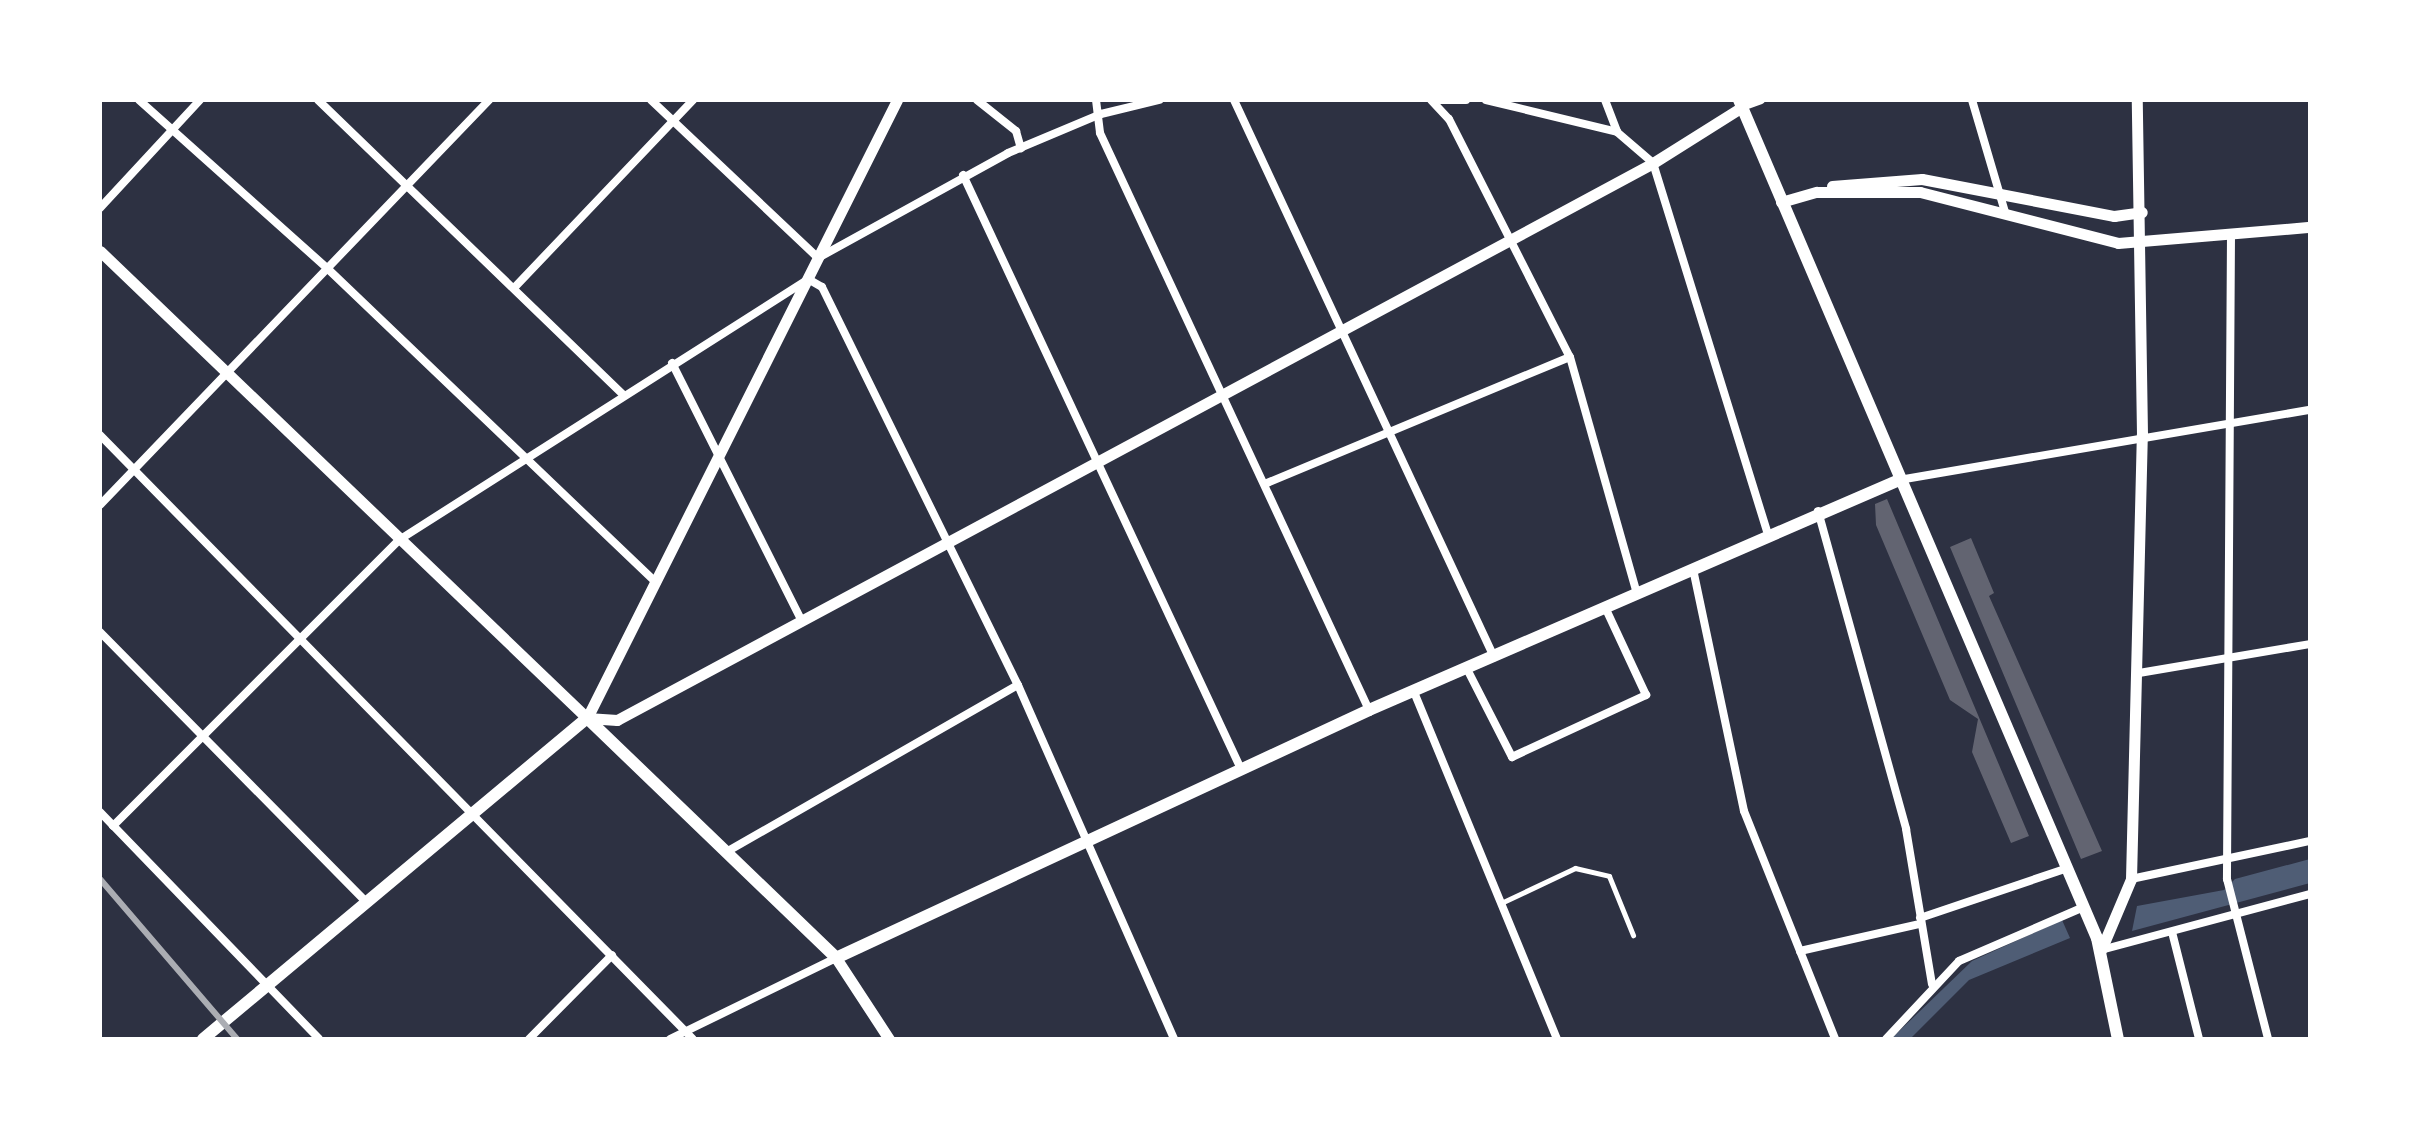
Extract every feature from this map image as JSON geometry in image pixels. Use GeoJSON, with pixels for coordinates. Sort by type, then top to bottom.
{"type":"FeatureCollection","features":[{"type":"Feature","properties":{"kind":"main road"},"geometry":{"type":"LineString","coordinates":[[1740,103],[2084,907],[2101,950],[2118,1039]]}},
{"type":"Feature","properties":{"kind":"main road"},"geometry":{"type":"LineString","coordinates":[[203,1039],[587,718],[836,958],[1369,710],[1495,658],[1693,569],[1767,531],[1899,480]]}},
{"type":"Feature","properties":{"kind":"street"},"geometry":{"type":"LineString","coordinates":[[139,100],[329,270],[656,583]]}},
{"type":"Feature","properties":{"kind":"street"},"geometry":{"type":"LineString","coordinates":[[100,208],[200,100]]}},
{"type":"Feature","properties":{"kind":"street"},"geometry":{"type":"LineString","coordinates":[[318,100],[622,394]]}},
{"type":"Feature","properties":{"kind":"street"},"geometry":{"type":"LineString","coordinates":[[100,505],[226,370],[329,270],[489,100]]}},
{"type":"Feature","properties":{"kind":"street"},"geometry":{"type":"LineString","coordinates":[[651,100],[818,258]]}},
{"type":"Feature","properties":{"kind":"street"},"geometry":{"type":"LineString","coordinates":[[514,288],[693,100]]}},
{"type":"Feature","properties":{"kind":"street"},"geometry":{"type":"LineString","coordinates":[[587,718],[897,100]]}},
{"type":"Feature","properties":{"kind":"street"},"geometry":{"type":"LineString","coordinates":[[977,100],[1016,131],[1021,148]]}},
{"type":"Feature","properties":{"kind":"street"},"geometry":{"type":"LineString","coordinates":[[1096,100],[1101,114],[1100,133],[1267,483],[1369,710]]}},
{"type":"Feature","properties":{"kind":"street"},"geometry":{"type":"LineString","coordinates":[[818,258],[963,175],[1021,148],[1101,114],[1159,100]]}},
{"type":"Feature","properties":{"kind":"street"},"geometry":{"type":"LineString","coordinates":[[1234,100],[1495,658]]}},
{"type":"Feature","properties":{"kind":"street"},"geometry":{"type":"LineString","coordinates":[[1431,100],[1449,119],[1570,357],[1637,593]]}},
{"type":"Feature","properties":{"kind":"street"},"geometry":{"type":"LineString","coordinates":[[1440,100],[1466,100]]}},
{"type":"Feature","properties":{"kind":"street"},"geometry":{"type":"LineString","coordinates":[[1486,100],[1617,132],[1653,163],[1767,531]]}},
{"type":"Feature","properties":{"kind":"street"},"geometry":{"type":"LineString","coordinates":[[1605,100],[1617,132]]}},
{"type":"Feature","properties":{"kind":"street"},"geometry":{"type":"LineString","coordinates":[[100,251],[587,718],[617,720],[1653,163],[1740,103],[1761,100]]}},
{"type":"Feature","properties":{"kind":"street"},"geometry":{"type":"LineString","coordinates":[[1972,100],[2005,212]]}},
{"type":"Feature","properties":{"kind":"street"},"geometry":{"type":"LineString","coordinates":[[2101,950],[2131,879],[2139,673],[2142,434],[2142,212],[2137,100]]}},
{"type":"Feature","properties":{"kind":"street"},"geometry":{"type":"LineString","coordinates":[[963,175],[1241,769]]}},
{"type":"Feature","properties":{"kind":"street"},"geometry":{"type":"LineString","coordinates":[[1781,202],[1879,179],[1922,179],[2114,216],[2142,212]]}},
{"type":"Feature","properties":{"kind":"street"},"geometry":{"type":"LineString","coordinates":[[1817,192],[1920,192],[2118,243],[2310,227]]}},
{"type":"Feature","properties":{"kind":"street"},"geometry":{"type":"LineString","coordinates":[[2231,234],[2233,422],[2227,879],[2268,1039]]}},
{"type":"Feature","properties":{"kind":"street"},"geometry":{"type":"LineString","coordinates":[[113,826],[399,540],[622,394],[808,279]]}},
{"type":"Feature","properties":{"kind":"street"},"geometry":{"type":"LineString","coordinates":[[808,279],[822,287],[945,544],[1018,685],[1174,1039]]}},
{"type":"Feature","properties":{"kind":"street"},"geometry":{"type":"LineString","coordinates":[[1267,483],[1385,428],[1570,357]]}},
{"type":"Feature","properties":{"kind":"street"},"geometry":{"type":"LineString","coordinates":[[672,363],[720,450],[802,622]]}},
{"type":"Feature","properties":{"kind":"street"},"geometry":{"type":"LineString","coordinates":[[1899,480],[2142,434],[2310,410]]}},
{"type":"Feature","properties":{"kind":"street"},"geometry":{"type":"LineString","coordinates":[[100,435],[693,1039]]}},
{"type":"Feature","properties":{"kind":"street"},"geometry":{"type":"LineString","coordinates":[[1817,510],[1906,829],[1932,984]]}},
{"type":"Feature","properties":{"kind":"street"},"geometry":{"type":"LineString","coordinates":[[1693,569],[1744,811],[1835,1039]]}},
{"type":"Feature","properties":{"kind":"street"},"geometry":{"type":"LineString","coordinates":[[1467,669],[1512,757],[1646,695],[1605,607]]}},
{"type":"Feature","properties":{"kind":"street"},"geometry":{"type":"LineString","coordinates":[[100,632],[366,902]]}},
{"type":"Feature","properties":{"kind":"street"},"geometry":{"type":"LineString","coordinates":[[2139,673],[2310,644]]}},
{"type":"Feature","properties":{"kind":"street"},"geometry":{"type":"LineString","coordinates":[[728,851],[1018,685]]}},
{"type":"Feature","properties":{"kind":"street"},"geometry":{"type":"LineString","coordinates":[[1414,692],[1557,1039]]}},
{"type":"Feature","properties":{"kind":"street"},"geometry":{"type":"LineString","coordinates":[[100,812],[319,1039]]}},
{"type":"Feature","properties":{"kind":"street"},"geometry":{"type":"LineString","coordinates":[[2131,879],[2228,863],[2310,841]]}},
{"type":"Feature","properties":{"kind":"street"},"geometry":{"type":"LineString","coordinates":[[1800,951],[1920,921],[2068,868]]}},
{"type":"Feature","properties":{"kind":"street"},"geometry":{"type":"LineString","coordinates":[[2101,950],[2308,894],[2310,907]]}},
{"type":"Feature","properties":{"kind":"street"},"geometry":{"type":"LineString","coordinates":[[1886,1039],[1932,984],[1984,948],[2084,907]]}},
{"type":"Feature","properties":{"kind":"street"},"geometry":{"type":"LineString","coordinates":[[2172,932],[2199,1039]]}},
{"type":"Feature","properties":{"kind":"street"},"geometry":{"type":"LineString","coordinates":[[529,1039],[612,955]]}},
{"type":"Feature","properties":{"kind":"street"},"geometry":{"type":"LineString","coordinates":[[670,1039],[684,1029],[836,958],[889,1039]]}},
{"type":"Feature","properties":{"kind":"lane"},"geometry":{"type":"LineString","coordinates":[[1501,903],[1575,868],[1598,873],[1609,876],[1633,935]]}},
{"type":"Feature","properties":{"kind":"water"},"geometry":{"type":"Polygon","coordinates":[[[2310,859],[2310,883],[2132,931],[2137,906],[2224,890],[2235,879],[2310,859]]]}},
{"type":"Feature","properties":{"kind":"water"},"geometry":{"type":"Polygon","coordinates":[[[2062,920],[2070,938],[1969,980],[1910,1039],[1891,1039],[1972,961],[2062,920]]]}},
{"type":"Feature","properties":{"kind":"building"},"geometry":{"type":"Polygon","coordinates":[[[1887,499],[2029,836],[2011,843],[1972,752],[1978,719],[1950,700],[1876,525],[1875,504],[1887,499]]]}},
{"type":"Feature","properties":{"kind":"building"},"geometry":{"type":"Polygon","coordinates":[[[1971,538],[1994,593],[1989,596],[2102,851],[2081,859],[1950,547],[1971,538]]]}},
{"type":"Feature","properties":{"kind":"railway"},"geometry":{"type":"LineString","coordinates":[[100,879],[237,1039]]}}]}
